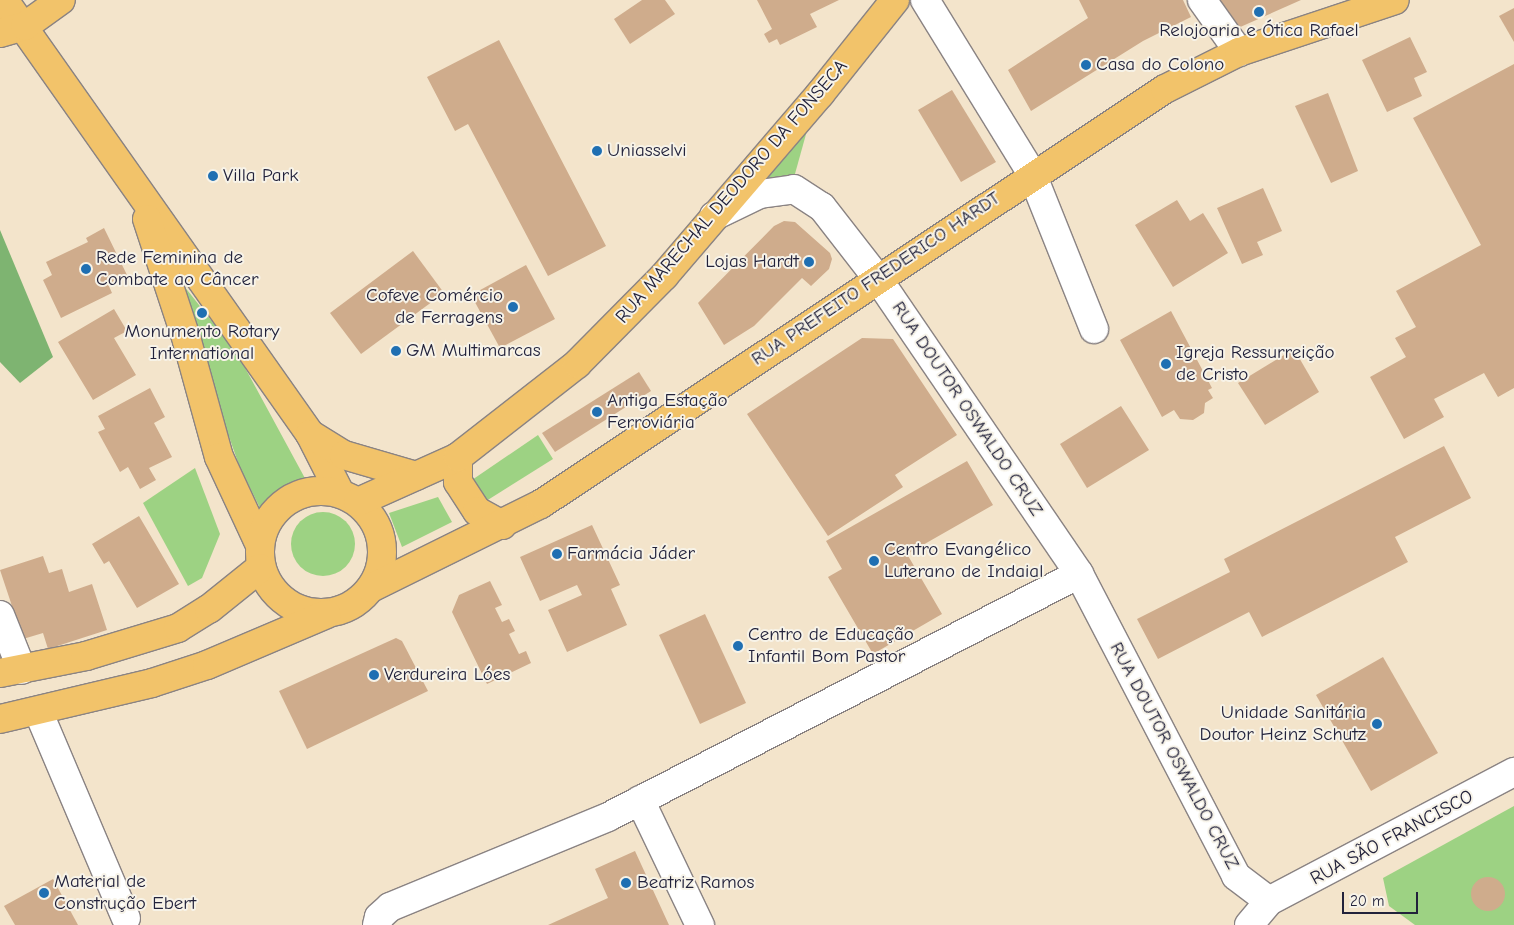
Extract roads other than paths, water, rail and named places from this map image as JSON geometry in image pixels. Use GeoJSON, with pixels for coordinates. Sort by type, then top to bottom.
{"type":"FeatureCollection","features":[{"type":"Feature","properties":{"kind":"main road"},"geometry":{"type":"LineString","coordinates":[[0,719],[116,693],[207,665],[328,614],[352,606],[371,588],[380,571],[381,542],[371,516],[349,498],[310,434],[138,192],[13,29],[4,0]]}},
{"type":"Feature","properties":{"kind":"main road"},"geometry":{"type":"LineString","coordinates":[[13,29],[61,0]]}},
{"type":"Feature","properties":{"kind":"main road","name":"RUA MARECHAL DEODORO DA FONSECA"},"geometry":{"type":"LineString","coordinates":[[349,498],[416,476],[458,457],[577,364],[664,276],[711,218],[820,94],[895,0]]}},
{"type":"Feature","properties":{"kind":"main road","name":"RUA PREFEITO FREDERICO HARDT"},"geometry":{"type":"LineString","coordinates":[[371,588],[502,525],[541,504],[1032,174],[1165,89],[1239,52],[1395,0]]}},
{"type":"Feature","properties":{"kind":"main road"},"geometry":{"type":"LineString","coordinates":[[138,192],[187,341],[219,457],[260,556],[270,588],[286,603],[306,612],[328,614]]}},
{"type":"Feature","properties":{"kind":"main road"},"geometry":{"type":"LineString","coordinates":[[310,434],[344,455],[416,476]]}},
{"type":"Feature","properties":{"kind":"main road"},"geometry":{"type":"LineString","coordinates":[[458,457],[458,482],[477,511],[502,525]]}},
{"type":"Feature","properties":{"kind":"main road"},"geometry":{"type":"LineString","coordinates":[[38,711],[11,671],[86,656],[178,628],[209,609],[260,556],[268,518],[287,500],[313,491],[349,498]]}},
{"type":"Feature","properties":{"kind":"street"},"geometry":{"type":"LineString","coordinates":[[925,0],[1032,174],[1094,329]]}},
{"type":"Feature","properties":{"kind":"street"},"geometry":{"type":"LineString","coordinates":[[1202,0],[1239,52]]}},
{"type":"Feature","properties":{"kind":"street","name":"RUA DOUTOR OSWALDO CRUZ"},"geometry":{"type":"LineString","coordinates":[[711,218],[760,194],[794,189],[822,207],[878,279],[1079,574],[1236,876],[1269,901]]}},
{"type":"Feature","properties":{"kind":"street"},"geometry":{"type":"LineString","coordinates":[[382,918],[608,817],[1079,574]]}},
{"type":"Feature","properties":{"kind":"street"},"geometry":{"type":"LineString","coordinates":[[0,615],[11,671]]}},
{"type":"Feature","properties":{"kind":"street"},"geometry":{"type":"LineString","coordinates":[[38,711],[126,918]]}},
{"type":"Feature","properties":{"kind":"street","name":"RUA SÃO FRANCISCO"},"geometry":{"type":"LineString","coordinates":[[1269,901],[1514,772]]}},
{"type":"Feature","properties":{"kind":"street"},"geometry":{"type":"LineString","coordinates":[[640,800],[700,925]]}},
{"type":"Feature","properties":{"kind":"street"},"geometry":{"type":"LineString","coordinates":[[1249,925],[1269,901]]}},
{"type":"Feature","properties":{"kind":"place","name":"Relojoaria e Ótica Rafael"},"geometry":{"type":"Point","coordinates":[1259,12]}},
{"type":"Feature","properties":{"kind":"place","name":"Casa do Colono"},"geometry":{"type":"Point","coordinates":[1086,65]}},
{"type":"Feature","properties":{"kind":"place","name":"Uniasselvi"},"geometry":{"type":"Point","coordinates":[597,151]}},
{"type":"Feature","properties":{"kind":"place","name":"Villa Park"},"geometry":{"type":"Point","coordinates":[213,176]}},
{"type":"Feature","properties":{"kind":"place","name":"Lojas Hardt"},"geometry":{"type":"Point","coordinates":[809,262]}},
{"type":"Feature","properties":{"kind":"place","name":"Rede Feminina de Combate ao Câncer"},"geometry":{"type":"Point","coordinates":[86,269]}},
{"type":"Feature","properties":{"kind":"place","name":"Cofeve Comércio de Ferragens"},"geometry":{"type":"Point","coordinates":[513,307]}},
{"type":"Feature","properties":{"kind":"place","name":"Monumento Rotary International"},"geometry":{"type":"Point","coordinates":[202,313]}},
{"type":"Feature","properties":{"kind":"place","name":"GM Multimarcas"},"geometry":{"type":"Point","coordinates":[396,351]}},
{"type":"Feature","properties":{"kind":"place","name":"Igreja Ressurreição de Cristo"},"geometry":{"type":"Point","coordinates":[1166,364]}},
{"type":"Feature","properties":{"kind":"place","name":"Antiga Estação Ferroviária"},"geometry":{"type":"Point","coordinates":[597,412]}},
{"type":"Feature","properties":{"kind":"place","name":"Farmácia Jáder"},"geometry":{"type":"Point","coordinates":[557,554]}},
{"type":"Feature","properties":{"kind":"place","name":"Centro Evangélico Luterano de Indaial"},"geometry":{"type":"Point","coordinates":[874,561]}},
{"type":"Feature","properties":{"kind":"place","name":"Centro de Educação Infantil Bom Pastor"},"geometry":{"type":"Point","coordinates":[738,646]}},
{"type":"Feature","properties":{"kind":"place","name":"Verdureira Lóes"},"geometry":{"type":"Point","coordinates":[374,675]}},
{"type":"Feature","properties":{"kind":"place","name":"Unidade Sanitária Doutor Heinz Schutz"},"geometry":{"type":"Point","coordinates":[1377,724]}},
{"type":"Feature","properties":{"kind":"place","name":"Beatriz Ramos"},"geometry":{"type":"Point","coordinates":[626,883]}},
{"type":"Feature","properties":{"kind":"place","name":"Material de Construção Ebert"},"geometry":{"type":"Point","coordinates":[44,893]}}]}
